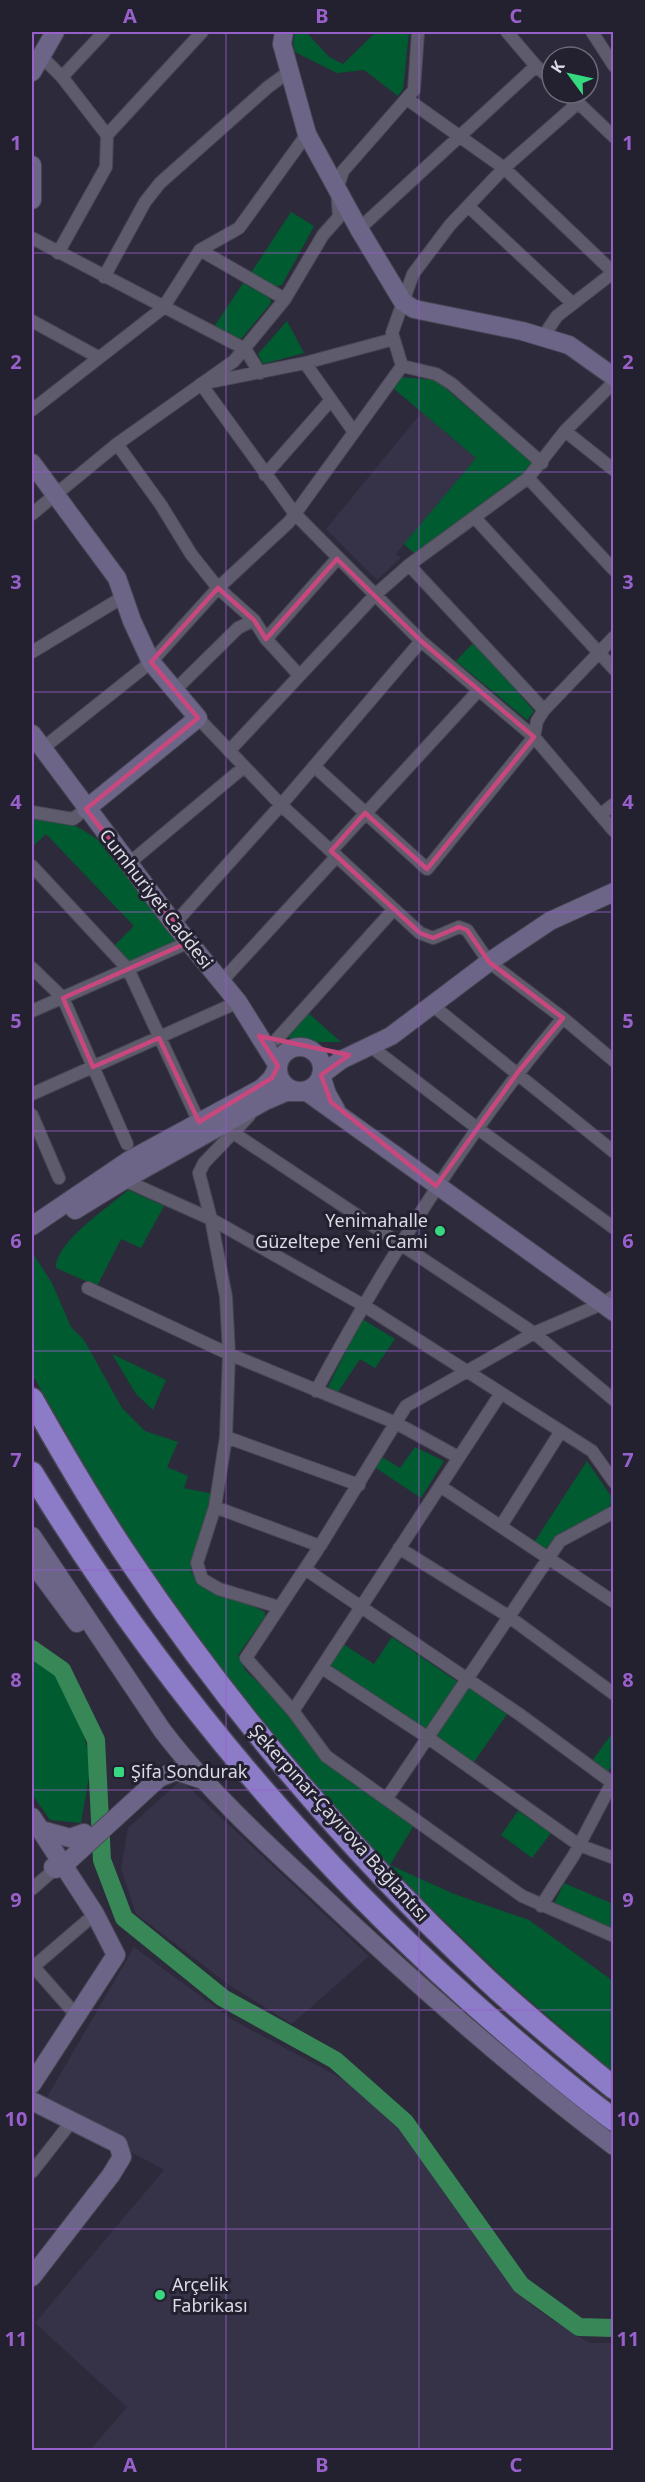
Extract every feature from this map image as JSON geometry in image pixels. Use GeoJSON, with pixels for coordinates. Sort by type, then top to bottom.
{"type":"FeatureCollection","features":[{"type":"Feature","properties":{"kind":"highway","name":"Şekerpınar-Çayırova Bağlantısı"},"geometry":{"type":"LineString","coordinates":[[32,1399],[77,1478],[130,1561],[242,1714],[281,1762],[389,1883],[454,1949],[526,2015],[614,2088]]}},
{"type":"Feature","properties":{"kind":"highway","name":"Şekerpınar-Çayırova Bağlantısı"},"geometry":{"type":"LineString","coordinates":[[32,1473],[83,1555],[148,1646],[226,1748],[286,1817],[364,1900],[438,1972],[549,2068],[614,2120]]}},
{"type":"Feature","properties":{"kind":"street"},"geometry":{"type":"LineString","coordinates":[[32,72],[55,32]]}},
{"type":"Feature","properties":{"kind":"street"},"geometry":{"type":"LineString","coordinates":[[62,77],[104,32]]}},
{"type":"Feature","properties":{"kind":"street"},"geometry":{"type":"LineString","coordinates":[[107,135],[202,32]]}},
{"type":"Feature","properties":{"kind":"street"},"geometry":{"type":"LineString","coordinates":[[284,32],[282,44],[307,134],[359,229],[403,302],[414,309],[464,318],[569,345],[614,377]]}},
{"type":"Feature","properties":{"kind":"street"},"geometry":{"type":"LineString","coordinates":[[32,514],[117,444],[234,361],[245,350],[285,299],[323,235],[339,217],[337,189],[343,171],[414,90],[418,32]]}},
{"type":"Feature","properties":{"kind":"street"},"geometry":{"type":"LineString","coordinates":[[507,32],[540,70]]}},
{"type":"Feature","properties":{"kind":"street"},"geometry":{"type":"LineString","coordinates":[[592,32],[614,66]]}},
{"type":"Feature","properties":{"kind":"street"},"geometry":{"type":"LineString","coordinates":[[40,55],[62,77],[107,135],[106,166],[58,253]]}},
{"type":"Feature","properties":{"kind":"street"},"geometry":{"type":"LineString","coordinates":[[359,229],[536,66]]}},
{"type":"Feature","properties":{"kind":"street"},"geometry":{"type":"LineString","coordinates":[[104,277],[145,202],[160,183],[268,87],[290,71]]}},
{"type":"Feature","properties":{"kind":"street"},"geometry":{"type":"LineString","coordinates":[[407,99],[504,168],[613,272],[557,316],[543,337]]}},
{"type":"Feature","properties":{"kind":"street"},"geometry":{"type":"LineString","coordinates":[[402,366],[392,333],[414,274],[450,225],[504,168],[576,105]]}},
{"type":"Feature","properties":{"kind":"street"},"geometry":{"type":"LineString","coordinates":[[582,105],[614,137]]}},
{"type":"Feature","properties":{"kind":"street"},"geometry":{"type":"LineString","coordinates":[[32,410],[163,308],[200,250],[239,228],[307,134]]}},
{"type":"Feature","properties":{"kind":"street"},"geometry":{"type":"LineString","coordinates":[[32,165],[32,200]]}},
{"type":"Feature","properties":{"kind":"street"},"geometry":{"type":"LineString","coordinates":[[468,206],[572,303]]}},
{"type":"Feature","properties":{"kind":"street"},"geometry":{"type":"LineString","coordinates":[[32,238],[245,350],[260,373]]}},
{"type":"Feature","properties":{"kind":"street"},"geometry":{"type":"LineString","coordinates":[[200,250],[285,299]]}},
{"type":"Feature","properties":{"kind":"street"},"geometry":{"type":"LineString","coordinates":[[32,321],[98,357]]}},
{"type":"Feature","properties":{"kind":"street"},"geometry":{"type":"LineString","coordinates":[[201,384],[305,363],[394,339]]}},
{"type":"Feature","properties":{"kind":"street"},"geometry":{"type":"LineString","coordinates":[[305,363],[354,432]]}},
{"type":"Feature","properties":{"kind":"street"},"geometry":{"type":"LineString","coordinates":[[37,741],[151,662],[218,588],[289,522],[402,366]]}},
{"type":"Feature","properties":{"kind":"street"},"geometry":{"type":"LineString","coordinates":[[402,366],[436,374],[452,384],[542,463]]}},
{"type":"Feature","properties":{"kind":"street"},"geometry":{"type":"LineString","coordinates":[[229,751],[375,595],[409,565],[528,478],[565,431],[614,382]]}},
{"type":"Feature","properties":{"kind":"street"},"geometry":{"type":"LineString","coordinates":[[201,384],[295,514],[337,559],[421,641],[534,736],[614,831]]}},
{"type":"Feature","properties":{"kind":"street"},"geometry":{"type":"LineString","coordinates":[[265,475],[331,400]]}},
{"type":"Feature","properties":{"kind":"street"},"geometry":{"type":"LineString","coordinates":[[565,431],[614,470]]}},
{"type":"Feature","properties":{"kind":"street"},"geometry":{"type":"LineString","coordinates":[[117,444],[161,505],[191,554],[218,588],[254,620],[266,639],[299,675]]}},
{"type":"Feature","properties":{"kind":"street"},"geometry":{"type":"LineString","coordinates":[[32,463],[117,578],[132,621],[151,662],[198,718],[244,767],[281,805],[420,933],[434,938],[459,927],[467,930],[489,962],[563,1018],[614,1061]]}},
{"type":"Feature","properties":{"kind":"street"},"geometry":{"type":"LineString","coordinates":[[528,478],[614,570]]}},
{"type":"Feature","properties":{"kind":"street"},"geometry":{"type":"LineString","coordinates":[[475,518],[614,669]]}},
{"type":"Feature","properties":{"kind":"street"},"geometry":{"type":"LineString","coordinates":[[266,639],[337,559]]}},
{"type":"Feature","properties":{"kind":"street"},"geometry":{"type":"LineString","coordinates":[[409,565],[544,710]]}},
{"type":"Feature","properties":{"kind":"street"},"geometry":{"type":"LineString","coordinates":[[32,652],[123,597]]}},
{"type":"Feature","properties":{"kind":"street"},"geometry":{"type":"LineString","coordinates":[[175,690],[238,628],[254,620]]}},
{"type":"Feature","properties":{"kind":"street"},"geometry":{"type":"LineString","coordinates":[[314,766],[427,869],[534,736],[537,721],[544,710],[614,637]]}},
{"type":"Feature","properties":{"kind":"street"},"geometry":{"type":"LineString","coordinates":[[174,924],[281,805],[421,641]]}},
{"type":"Feature","properties":{"kind":"street"},"geometry":{"type":"LineString","coordinates":[[221,982],[334,854],[365,813],[479,690]]}},
{"type":"Feature","properties":{"kind":"street"},"geometry":{"type":"LineString","coordinates":[[32,812],[73,819],[198,718]]}},
{"type":"Feature","properties":{"kind":"street","name":"Cumhuriyet Caddesi"},"geometry":{"type":"LineString","coordinates":[[37,741],[174,924],[238,1002],[278,1066]]}},
{"type":"Feature","properties":{"kind":"street"},"geometry":{"type":"LineString","coordinates":[[128,864],[244,767]]}},
{"type":"Feature","properties":{"kind":"street"},"geometry":{"type":"LineString","coordinates":[[600,815],[614,804]]}},
{"type":"Feature","properties":{"kind":"street"},"geometry":{"type":"LineString","coordinates":[[32,866],[128,969],[199,1122]]}},
{"type":"Feature","properties":{"kind":"street"},"geometry":{"type":"LineString","coordinates":[[32,1237],[124,1180],[265,1101],[286,1092],[299,1091],[313,1086],[321,1075],[341,1060],[391,1036],[489,962],[561,915],[614,892]]}},
{"type":"Feature","properties":{"kind":"street"},"geometry":{"type":"LineString","coordinates":[[277,1039],[394,909]]}},
{"type":"Feature","properties":{"kind":"street"},"geometry":{"type":"LineString","coordinates":[[32,1011],[189,942]]}},
{"type":"Feature","properties":{"kind":"street"},"geometry":{"type":"LineString","coordinates":[[32,968],[63,998],[127,1144]]}},
{"type":"Feature","properties":{"kind":"street"},"geometry":{"type":"LineString","coordinates":[[32,1094],[238,1002],[263,1030],[277,1039],[302,1047],[327,1051],[344,1051],[370,1046],[614,1228]]}},
{"type":"Feature","properties":{"kind":"street"},"geometry":{"type":"LineString","coordinates":[[432,1005],[518,1072],[614,1152]]}},
{"type":"Feature","properties":{"kind":"street"},"geometry":{"type":"LineString","coordinates":[[316,1391],[363,1305],[436,1186],[518,1072],[563,1018]]}},
{"type":"Feature","properties":{"kind":"street"},"geometry":{"type":"LineString","coordinates":[[32,1226],[128,1161],[262,1088],[272,1078],[285,1052],[302,1047],[319,1058],[327,1094],[338,1113]]}},
{"type":"Feature","properties":{"kind":"street"},"geometry":{"type":"LineString","coordinates":[[278,1066],[278,1074],[284,1084],[313,1095],[436,1186],[610,1304]]}},
{"type":"Feature","properties":{"kind":"street"},"geometry":{"type":"LineString","coordinates":[[265,1101],[232,1132],[204,1163],[199,1173],[211,1219],[226,1297],[229,1354],[226,1437],[215,1506],[197,1563],[202,1579],[219,1589],[279,1608]]}},
{"type":"Feature","properties":{"kind":"street"},"geometry":{"type":"LineString","coordinates":[[32,1115],[59,1178]]}},
{"type":"Feature","properties":{"kind":"street"},"geometry":{"type":"LineString","coordinates":[[232,1132],[534,1333],[614,1400]]}},
{"type":"Feature","properties":{"kind":"street"},"geometry":{"type":"LineString","coordinates":[[124,1180],[211,1219],[363,1305],[592,1451],[614,1482]]}},
{"type":"Feature","properties":{"kind":"street"},"geometry":{"type":"LineString","coordinates":[[88,1287],[229,1354],[396,1423],[458,1457]]}},
{"type":"Feature","properties":{"kind":"street"},"geometry":{"type":"LineString","coordinates":[[610,1304],[534,1333],[406,1406],[359,1485],[246,1658],[293,1711],[326,1756],[387,1797],[522,1896],[614,1936]]}},
{"type":"Feature","properties":{"kind":"street"},"geometry":{"type":"LineString","coordinates":[[293,1711],[501,1393]]}},
{"type":"Feature","properties":{"kind":"street"},"geometry":{"type":"LineString","coordinates":[[501,1526],[561,1431]]}},
{"type":"Feature","properties":{"kind":"street"},"geometry":{"type":"LineString","coordinates":[[226,1437],[359,1485]]}},
{"type":"Feature","properties":{"kind":"street"},"geometry":{"type":"LineString","coordinates":[[440,1486],[614,1602]]}},
{"type":"Feature","properties":{"kind":"street"},"geometry":{"type":"LineString","coordinates":[[215,1506],[320,1546]]}},
{"type":"Feature","properties":{"kind":"street"},"geometry":{"type":"LineString","coordinates":[[387,1797],[560,1541],[614,1512]]}},
{"type":"Feature","properties":{"kind":"street"},"geometry":{"type":"LineString","coordinates":[[32,1536],[162,1730],[187,1761],[249,1827],[380,1951],[562,2107],[614,2146]]}},
{"type":"Feature","properties":{"kind":"street"},"geometry":{"type":"LineString","coordinates":[[399,1548],[508,1616],[614,1694]]}},
{"type":"Feature","properties":{"kind":"street"},"geometry":{"type":"LineString","coordinates":[[32,1563],[84,1631],[129,1680]]}},
{"type":"Feature","properties":{"kind":"street"},"geometry":{"type":"LineString","coordinates":[[305,1569],[519,1714],[613,1782],[542,1906]]}},
{"type":"Feature","properties":{"kind":"street"},"geometry":{"type":"LineString","coordinates":[[322,1668],[427,1737],[579,1845],[614,1858]]}},
{"type":"Feature","properties":{"kind":"street"},"geometry":{"type":"LineString","coordinates":[[159,1778],[166,1769],[169,1755],[162,1730]]}},
{"type":"Feature","properties":{"kind":"street"},"geometry":{"type":"LineString","coordinates":[[32,1888],[121,1805],[157,1765],[168,1760],[187,1761]]}},
{"type":"Feature","properties":{"kind":"street"},"geometry":{"type":"LineString","coordinates":[[121,1805],[159,1778],[176,1771],[207,1782]]}},
{"type":"Feature","properties":{"kind":"street"},"geometry":{"type":"LineString","coordinates":[[35,1828],[70,1838],[88,1837]]}},
{"type":"Feature","properties":{"kind":"street"},"geometry":{"type":"LineString","coordinates":[[32,2084],[116,1955],[94,1914],[35,1828]]}},
{"type":"Feature","properties":{"kind":"street"},"geometry":{"type":"LineString","coordinates":[[76,2016],[32,1966],[94,1914]]}},
{"type":"Feature","properties":{"kind":"street"},"geometry":{"type":"LineString","coordinates":[[32,2101],[118,2144],[122,2157],[111,2175],[32,2277]]}},
{"type":"Feature","properties":{"kind":"street"},"geometry":{"type":"LineString","coordinates":[[32,2172],[72,2121]]}},
{"type":"Feature","properties":{"kind":"highlighted area"},"geometry":{"type":"Polygon","coordinates":[[[337,559],[421,641],[534,737],[427,869],[365,813],[331,851],[420,933],[433,938],[459,927],[467,930],[489,962],[563,1018],[518,1072],[436,1186],[331,1102],[321,1075],[349,1055],[259,1036],[278,1066],[272,1078],[199,1122],[159,1038],[93,1067],[63,998],[189,942],[86,809],[198,718],[151,662],[218,588],[254,620],[266,639],[337,559]]]}},
{"type":"Feature","properties":{"kind":"shaded area"},"geometry":{"type":"Polygon","coordinates":[[[422,412],[476,458],[396,554],[401,558],[377,580],[326,529],[422,412]]]}},
{"type":"Feature","properties":{"kind":"shaded area"},"geometry":{"type":"Polygon","coordinates":[[[181,1780],[369,1956],[292,2024],[232,1987],[136,1914],[121,1869],[128,1828],[181,1780]]]}},
{"type":"Feature","properties":{"kind":"shaded area"},"geometry":{"type":"Polygon","coordinates":[[[134,1947],[233,2020],[348,2082],[420,2146],[497,2266],[530,2304],[570,2332],[591,2343],[613,2343],[613,2450],[90,2450],[127,2407],[35,2323],[164,2170],[43,2104],[134,1947]]]}},
{"type":"Feature","properties":{"kind":"green space"},"geometry":{"type":"Polygon","coordinates":[[[295,32],[306,32],[329,57],[343,64],[376,32],[409,32],[403,89],[398,96],[364,70],[337,73],[295,52],[293,42],[295,32]]]}},
{"type":"Feature","properties":{"kind":"green space"},"geometry":{"type":"Polygon","coordinates":[[[291,212],[314,226],[282,285],[275,287],[251,273],[291,212]]]}},
{"type":"Feature","properties":{"kind":"green space"},"geometry":{"type":"Polygon","coordinates":[[[243,283],[270,298],[271,303],[242,338],[235,339],[214,327],[243,283]]]}},
{"type":"Feature","properties":{"kind":"green space"},"geometry":{"type":"Polygon","coordinates":[[[287,321],[304,353],[263,364],[258,354],[287,321]]]}},
{"type":"Feature","properties":{"kind":"green space"},"geometry":{"type":"Polygon","coordinates":[[[400,377],[436,380],[534,464],[523,476],[415,554],[404,544],[476,458],[393,388],[400,377]]]}},
{"type":"Feature","properties":{"kind":"green space"},"geometry":{"type":"Polygon","coordinates":[[[474,642],[534,711],[527,720],[456,661],[474,642]]]}},
{"type":"Feature","properties":{"kind":"green space"},"geometry":{"type":"Polygon","coordinates":[[[32,818],[76,826],[97,839],[175,937],[174,943],[130,962],[115,945],[134,926],[46,834],[32,847],[32,818]]]}},
{"type":"Feature","properties":{"kind":"green space"},"geometry":{"type":"Polygon","coordinates":[[[307,1012],[341,1042],[298,1042],[286,1036],[307,1012]]]}},
{"type":"Feature","properties":{"kind":"green space"},"geometry":{"type":"Polygon","coordinates":[[[128,1190],[164,1206],[141,1248],[121,1239],[97,1286],[56,1268],[64,1247],[74,1236],[128,1190]]]}},
{"type":"Feature","properties":{"kind":"green space"},"geometry":{"type":"Polygon","coordinates":[[[32,1252],[52,1283],[71,1327],[84,1340],[122,1408],[145,1431],[178,1442],[167,1467],[188,1476],[184,1488],[213,1494],[191,1571],[197,1580],[265,1612],[265,1617],[238,1655],[245,1670],[289,1712],[320,1759],[414,1825],[390,1865],[454,1894],[529,1920],[613,1981],[613,2072],[507,1981],[376,1855],[242,1698],[166,1596],[99,1490],[32,1374],[32,1252]]]}},
{"type":"Feature","properties":{"kind":"green space"},"geometry":{"type":"Polygon","coordinates":[[[362,1319],[395,1339],[375,1368],[360,1359],[338,1392],[328,1387],[362,1319]]]}},
{"type":"Feature","properties":{"kind":"green space"},"geometry":{"type":"Polygon","coordinates":[[[112,1354],[166,1380],[153,1410],[136,1394],[112,1354]]]}},
{"type":"Feature","properties":{"kind":"green space"},"geometry":{"type":"Polygon","coordinates":[[[415,1447],[444,1461],[421,1498],[376,1468],[382,1457],[400,1468],[415,1447]]]}},
{"type":"Feature","properties":{"kind":"green space"},"geometry":{"type":"Polygon","coordinates":[[[587,1461],[613,1499],[608,1510],[556,1537],[544,1551],[533,1544],[587,1461]]]}},
{"type":"Feature","properties":{"kind":"green space"},"geometry":{"type":"Polygon","coordinates":[[[392,1637],[458,1682],[425,1731],[328,1666],[343,1644],[374,1664],[392,1637]]]}},
{"type":"Feature","properties":{"kind":"green space"},"geometry":{"type":"Polygon","coordinates":[[[32,1658],[56,1675],[81,1721],[91,1765],[81,1823],[50,1820],[32,1794],[32,1658]]]}},
{"type":"Feature","properties":{"kind":"green space"},"geometry":{"type":"Polygon","coordinates":[[[468,1687],[507,1714],[472,1765],[435,1739],[468,1687]]]}},
{"type":"Feature","properties":{"kind":"green space"},"geometry":{"type":"Polygon","coordinates":[[[613,1732],[613,1764],[608,1772],[592,1761],[613,1732]]]}},
{"type":"Feature","properties":{"kind":"green space"},"geometry":{"type":"Polygon","coordinates":[[[518,1811],[551,1833],[532,1858],[501,1835],[518,1811]]]}},
{"type":"Feature","properties":{"kind":"green space"},"geometry":{"type":"Polygon","coordinates":[[[564,1883],[613,1904],[613,1930],[554,1904],[564,1883]]]}},
{"type":"Feature","properties":{"kind":"waterway"},"geometry":{"type":"LineString","coordinates":[[32,1649],[62,1670],[96,1740],[102,1860],[124,1918],[223,1998],[335,2060],[405,2122],[521,2285],[579,2327],[614,2328]]}},
{"type":"Feature","properties":{"kind":"place","name":"Yenimahalle Güzeltepe Yeni Cami"},"geometry":{"type":"Point","coordinates":[440,1231]}},
{"type":"Feature","properties":{"kind":"place","name":"Şifa Sondurak"},"geometry":{"type":"Point","coordinates":[119,1772]}},
{"type":"Feature","properties":{"kind":"place","name":"Arçelik Fabrikası"},"geometry":{"type":"Point","coordinates":[160,2295]}}]}
